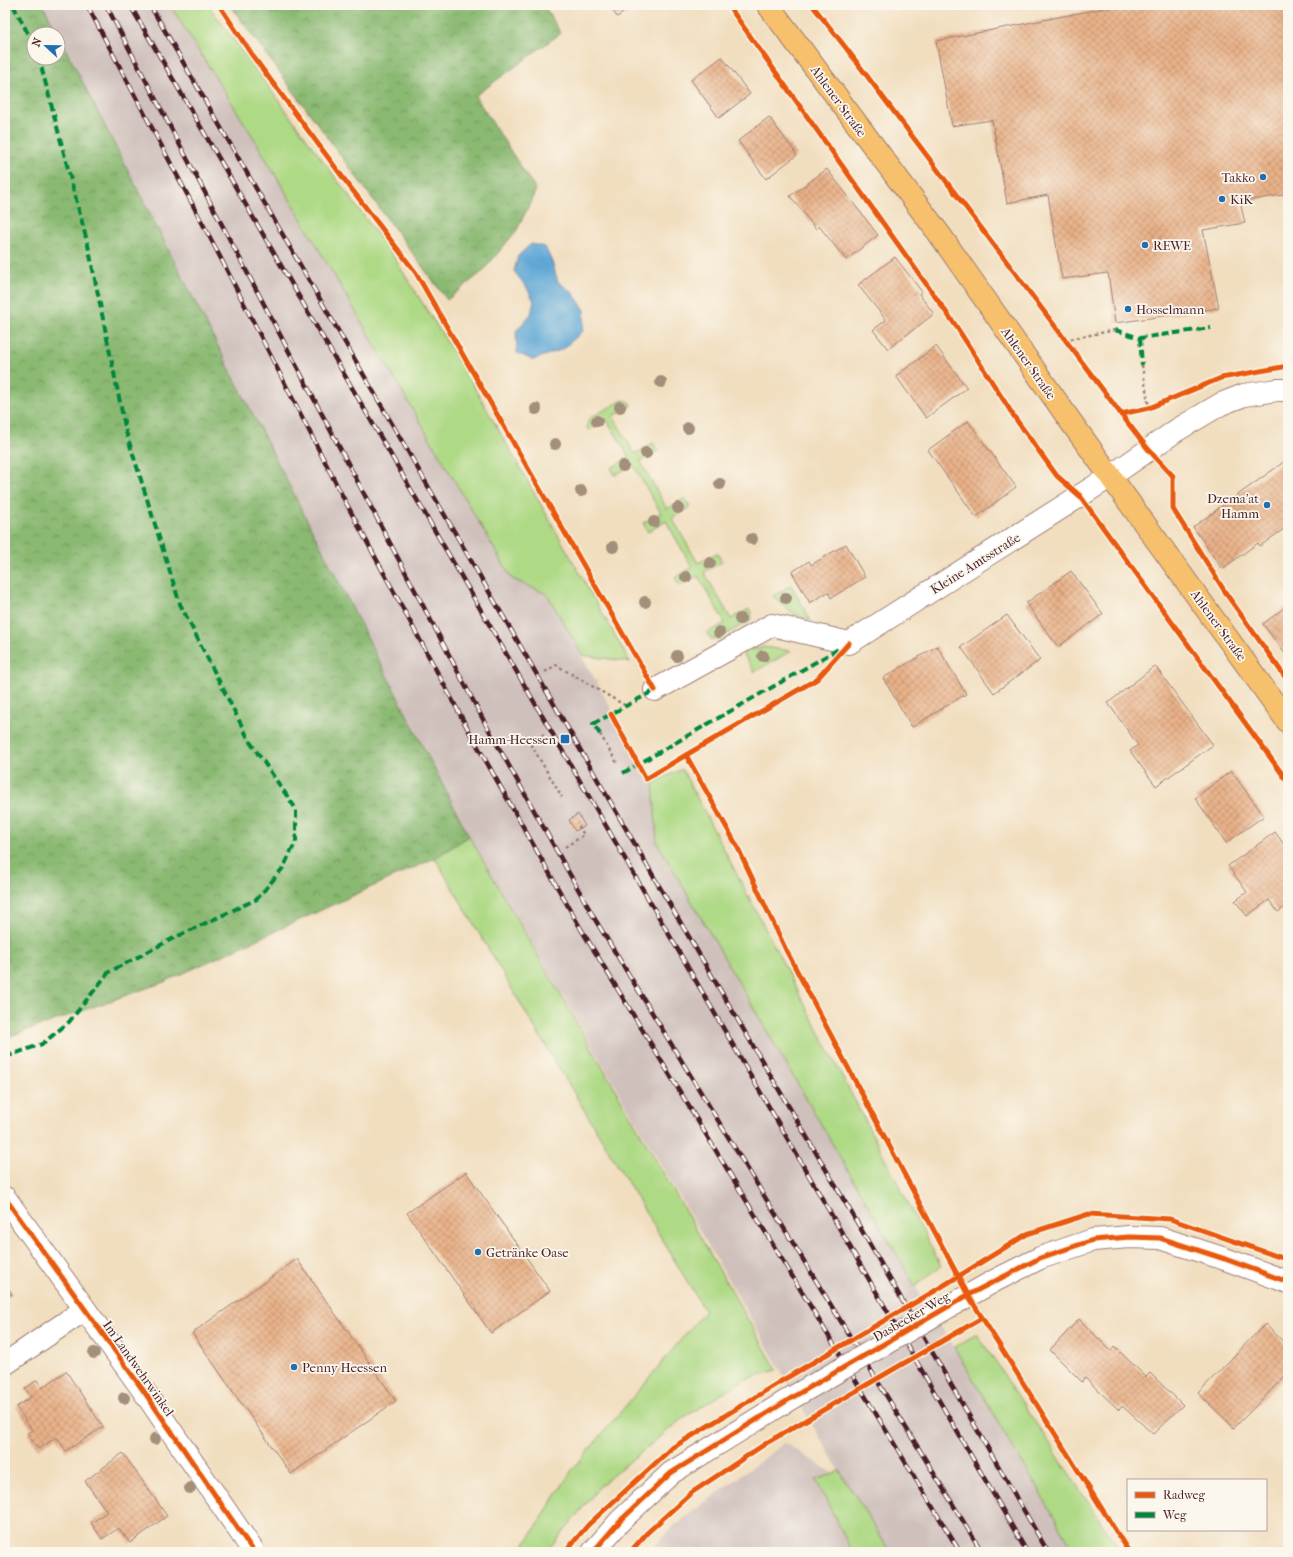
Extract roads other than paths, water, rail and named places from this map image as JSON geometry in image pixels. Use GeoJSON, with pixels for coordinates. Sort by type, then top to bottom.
{"type":"FeatureCollection","features":[{"type":"Feature","properties":{"kind":"main road","name":"Ahlener Straße"},"geometry":{"type":"LineString","coordinates":[[768,5],[940,235],[1110,476],[1288,722]]}},
{"type":"Feature","properties":{"kind":"street","name":"Kleine Amtsstraße"},"geometry":{"type":"LineString","coordinates":[[655,690],[772,625],[849,643],[1110,476],[1166,436],[1222,404],[1244,395],[1277,390],[1288,390]]}},
{"type":"Feature","properties":{"kind":"street","name":"Im Landwehrwinkel"},"geometry":{"type":"LineString","coordinates":[[5,1198],[84,1310],[143,1390],[254,1552]]}},
{"type":"Feature","properties":{"kind":"street","name":"Dasbecker Weg"},"geometry":{"type":"LineString","coordinates":[[593,1552],[620,1521],[670,1473],[793,1397],[996,1280],[1040,1258],[1093,1240],[1129,1237],[1160,1238],[1225,1259],[1288,1282]]}},
{"type":"Feature","properties":{"kind":"street"},"geometry":{"type":"LineString","coordinates":[[5,1364],[84,1310]]}},
{"type":"Feature","properties":{"kind":"water"},"geometry":{"type":"Polygon","coordinates":[[[531,244],[545,247],[552,262],[558,282],[572,292],[585,310],[583,331],[563,349],[533,360],[517,353],[516,331],[531,314],[534,301],[527,288],[514,271],[518,256],[531,244]]]}},
{"type":"Feature","properties":{"kind":"railway"},"geometry":{"type":"LineString","coordinates":[[87,5],[215,247],[345,501],[469,731],[581,929],[960,1552]]}},
{"type":"Feature","properties":{"kind":"railway"},"geometry":{"type":"LineString","coordinates":[[106,5],[485,723],[596,921],[982,1552]]}},
{"type":"Feature","properties":{"kind":"railway"},"geometry":{"type":"LineString","coordinates":[[130,5],[1027,1552]]}},
{"type":"Feature","properties":{"kind":"railway"},"geometry":{"type":"LineString","coordinates":[[150,5],[659,886],[858,1224],[1048,1552]]}},
{"type":"Feature","properties":{"kind":"place","name":"Takko"},"geometry":{"type":"Point","coordinates":[1263,177]}},
{"type":"Feature","properties":{"kind":"place","name":"KiK"},"geometry":{"type":"Point","coordinates":[1222,199]}},
{"type":"Feature","properties":{"kind":"place","name":"REWE"},"geometry":{"type":"Point","coordinates":[1145,245]}},
{"type":"Feature","properties":{"kind":"place","name":"Hosselmann"},"geometry":{"type":"Point","coordinates":[1128,309]}},
{"type":"Feature","properties":{"kind":"place","name":"Dzema'at Hamm"},"geometry":{"type":"Point","coordinates":[1267,505]}},
{"type":"Feature","properties":{"kind":"place","name":"Hamm-Heessen"},"geometry":{"type":"Point","coordinates":[565,739]}},
{"type":"Feature","properties":{"kind":"place","name":"Getränke Oase"},"geometry":{"type":"Point","coordinates":[478,1252]}},
{"type":"Feature","properties":{"kind":"place","name":"Penny Heessen"},"geometry":{"type":"Point","coordinates":[294,1367]}}]}
